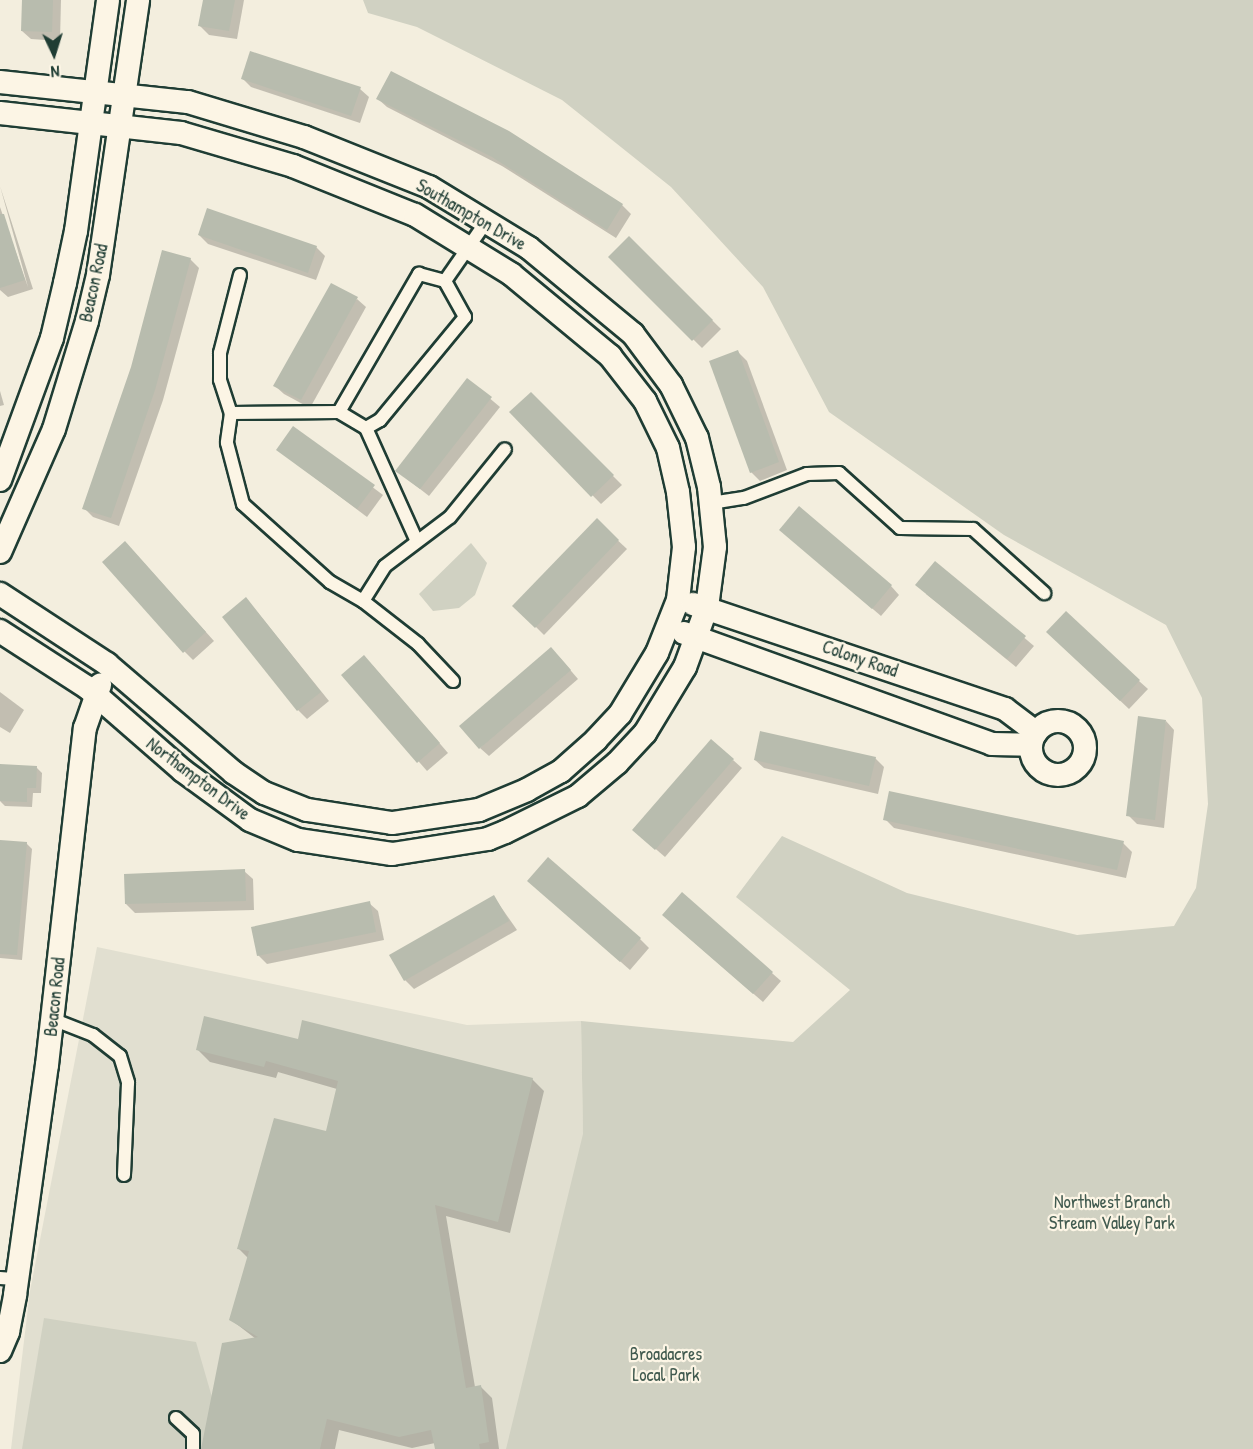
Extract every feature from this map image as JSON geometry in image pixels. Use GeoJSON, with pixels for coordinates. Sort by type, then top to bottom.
{"type":"FeatureCollection","features":[{"type":"Feature","properties":{"kind":"street","name":"Beacon Road"},"geometry":{"type":"LineString","coordinates":[[0,480],[52,338],[76,231],[108,0]]}},
{"type":"Feature","properties":{"kind":"street","name":"Beacon Road"},"geometry":{"type":"LineString","coordinates":[[0,552],[54,429],[73,374],[98,274],[138,0]]}},
{"type":"Feature","properties":{"kind":"street","name":"Southampton Drive"},"geometry":{"type":"LineString","coordinates":[[0,82],[94,90],[188,102],[304,137],[429,187],[529,248],[633,334],[672,385],[697,438],[711,503],[715,547],[707,607]]}},
{"type":"Feature","properties":{"kind":"street","name":"Southampton Drive"},"geometry":{"type":"LineString","coordinates":[[0,113],[120,124],[182,133],[293,166],[415,215],[511,274],[610,356],[645,401],[668,448],[678,492],[684,547],[678,600]]}},
{"type":"Feature","properties":{"kind":"street","name":"Northampton Drive"},"geometry":{"type":"LineString","coordinates":[[0,594],[107,664],[233,772],[264,793],[307,810],[392,823],[479,810],[561,771],[596,741],[637,688],[668,629],[678,600]]}},
{"type":"Feature","properties":{"kind":"street","name":"Colony Road"},"geometry":{"type":"LineString","coordinates":[[668,629],[698,637],[992,744],[1033,738],[1005,709],[707,607],[678,600]]}},
{"type":"Feature","properties":{"kind":"street","name":"Northampton Drive"},"geometry":{"type":"LineString","coordinates":[[0,631],[96,696],[215,797],[250,820],[298,840],[392,854],[488,839],[578,796],[617,763],[664,704],[698,637],[707,607]]}},
{"type":"Feature","properties":{"kind":"street","name":"Beacon Road"},"geometry":{"type":"LineString","coordinates":[[4,1341],[8,1278],[52,1019],[85,728],[107,664]]}},
{"type":"Feature","properties":{"kind":"street"},"geometry":{"type":"LineString","coordinates":[[494,803],[505,832]]}},
{"type":"Feature","properties":{"kind":"lane"},"geometry":{"type":"LineString","coordinates":[[445,281],[486,222]]}},
{"type":"Feature","properties":{"kind":"lane"},"geometry":{"type":"LineString","coordinates":[[339,412],[419,274],[445,281],[465,317],[380,420],[366,429]]}},
{"type":"Feature","properties":{"kind":"lane"},"geometry":{"type":"LineString","coordinates":[[240,275],[220,353],[220,380],[231,413],[227,443],[243,504],[330,582],[363,601],[418,644],[453,681]]}},
{"type":"Feature","properties":{"kind":"lane"},"geometry":{"type":"LineString","coordinates":[[231,413],[339,412],[366,429],[416,539]]}},
{"type":"Feature","properties":{"kind":"lane"},"geometry":{"type":"LineString","coordinates":[[363,601],[385,566],[416,539],[450,517],[505,449]]}},
{"type":"Feature","properties":{"kind":"lane"},"geometry":{"type":"LineString","coordinates":[[711,503],[744,498],[807,474],[839,473],[900,528],[973,529],[1044,593]]}},
{"type":"Feature","properties":{"kind":"lane"},"geometry":{"type":"LineString","coordinates":[[52,1019],[93,1035],[120,1056],[128,1083],[124,1175]]}},
{"type":"Feature","properties":{"kind":"lane"},"geometry":{"type":"LineString","coordinates":[[128,1083],[141,1077]]}},
{"type":"Feature","properties":{"kind":"lane"},"geometry":{"type":"LineString","coordinates":[[176,1418],[193,1434],[193,1449]]}},
{"type":"Feature","properties":{"kind":"shaded area"},"geometry":{"type":"Polygon","coordinates":[[[97,947],[467,1025],[581,1021],[587,1348],[886,1449],[11,1449],[30,1291],[97,947]]]}},
{"type":"Feature","properties":{"kind":"green space"},"geometry":{"type":"Polygon","coordinates":[[[363,0],[1253,0],[1253,1449],[506,1449],[583,1134],[581,1021],[793,1042],[850,990],[736,897],[782,836],[907,893],[1077,935],[1174,926],[1196,888],[1208,804],[1202,698],[1166,625],[1004,535],[829,412],[763,287],[671,187],[562,100],[417,27],[368,13],[363,0]]]}},
{"type":"Feature","properties":{"kind":"green space"},"geometry":{"type":"Polygon","coordinates":[[[471,543],[487,563],[475,595],[459,608],[433,611],[419,594],[471,543]]]}},
{"type":"Feature","properties":{"kind":"green space"},"geometry":{"type":"Polygon","coordinates":[[[44,1318],[196,1342],[227,1449],[22,1449],[44,1318]]]}},
{"type":"Feature","properties":{"kind":"building"},"geometry":{"type":"Polygon","coordinates":[[[22,0],[53,0],[52,32],[21,31],[22,0]]]}},
{"type":"Feature","properties":{"kind":"building"},"geometry":{"type":"Polygon","coordinates":[[[203,0],[235,0],[229,31],[198,26],[203,0]]]}},
{"type":"Feature","properties":{"kind":"building"},"geometry":{"type":"Polygon","coordinates":[[[250,51],[361,87],[351,116],[241,79],[250,51]]]}},
{"type":"Feature","properties":{"kind":"building"},"geometry":{"type":"Polygon","coordinates":[[[391,71],[509,131],[623,204],[607,230],[492,157],[376,99],[391,71]]]}},
{"type":"Feature","properties":{"kind":"building"},"geometry":{"type":"Polygon","coordinates":[[[207,208],[317,246],[308,273],[198,235],[207,208]]]}},
{"type":"Feature","properties":{"kind":"building"},"geometry":{"type":"Polygon","coordinates":[[[0,214],[4,214],[25,280],[0,288],[0,214]]]}},
{"type":"Feature","properties":{"kind":"building"},"geometry":{"type":"Polygon","coordinates":[[[629,236],[713,320],[692,341],[608,257],[629,236]]]}},
{"type":"Feature","properties":{"kind":"building"},"geometry":{"type":"Polygon","coordinates":[[[162,250],[191,258],[155,390],[111,518],[82,509],[131,367],[162,250]]]}},
{"type":"Feature","properties":{"kind":"building"},"geometry":{"type":"Polygon","coordinates":[[[331,283],[358,297],[301,400],[273,386],[331,283]]]}},
{"type":"Feature","properties":{"kind":"building"},"geometry":{"type":"Polygon","coordinates":[[[738,350],[779,462],[750,473],[709,361],[738,350]]]}},
{"type":"Feature","properties":{"kind":"building"},"geometry":{"type":"Polygon","coordinates":[[[467,378],[492,397],[420,489],[395,471],[467,378]]]}},
{"type":"Feature","properties":{"kind":"building"},"geometry":{"type":"Polygon","coordinates":[[[531,392],[614,475],[591,497],[509,412],[531,392]]]}},
{"type":"Feature","properties":{"kind":"building"},"geometry":{"type":"Polygon","coordinates":[[[293,426],[375,485],[357,509],[276,450],[293,426]]]}},
{"type":"Feature","properties":{"kind":"building"},"geometry":{"type":"Polygon","coordinates":[[[799,506],[892,585],[872,609],[779,530],[799,506]]]}},
{"type":"Feature","properties":{"kind":"building"},"geometry":{"type":"Polygon","coordinates":[[[597,518],[619,540],[535,628],[512,606],[597,518]]]}},
{"type":"Feature","properties":{"kind":"building"},"geometry":{"type":"Polygon","coordinates":[[[125,541],[206,632],[183,653],[102,562],[125,541]]]}},
{"type":"Feature","properties":{"kind":"building"},"geometry":{"type":"Polygon","coordinates":[[[935,561],[1026,636],[1007,659],[915,585],[935,561]]]}},
{"type":"Feature","properties":{"kind":"building"},"geometry":{"type":"Polygon","coordinates":[[[246,597],[321,692],[297,711],[222,617],[246,597]]]}},
{"type":"Feature","properties":{"kind":"building"},"geometry":{"type":"Polygon","coordinates":[[[1066,611],[1140,680],[1120,701],[1046,632],[1066,611]]]}},
{"type":"Feature","properties":{"kind":"building"},"geometry":{"type":"Polygon","coordinates":[[[551,647],[571,670],[479,749],[459,726],[551,647]]]}},
{"type":"Feature","properties":{"kind":"building"},"geometry":{"type":"Polygon","coordinates":[[[364,655],[440,743],[417,763],[341,675],[364,655]]]}},
{"type":"Feature","properties":{"kind":"building"},"geometry":{"type":"Polygon","coordinates":[[[1138,716],[1166,720],[1155,820],[1126,816],[1138,716]]]}},
{"type":"Feature","properties":{"kind":"building"},"geometry":{"type":"Polygon","coordinates":[[[760,731],[876,757],[869,786],[754,760],[760,731]]]}},
{"type":"Feature","properties":{"kind":"building"},"geometry":{"type":"Polygon","coordinates":[[[711,739],[734,759],[655,850],[632,830],[711,739]]]}},
{"type":"Feature","properties":{"kind":"building"},"geometry":{"type":"Polygon","coordinates":[[[0,764],[37,766],[36,788],[27,788],[27,802],[0,801],[0,764]]]}},
{"type":"Feature","properties":{"kind":"building"},"geometry":{"type":"Polygon","coordinates":[[[889,791],[1124,841],[1117,870],[883,820],[889,791]]]}},
{"type":"Feature","properties":{"kind":"building"},"geometry":{"type":"Polygon","coordinates":[[[0,840],[27,842],[17,955],[0,954],[0,840]]]}},
{"type":"Feature","properties":{"kind":"building"},"geometry":{"type":"Polygon","coordinates":[[[548,857],[641,938],[620,962],[527,881],[548,857]]]}},
{"type":"Feature","properties":{"kind":"building"},"geometry":{"type":"Polygon","coordinates":[[[245,869],[246,901],[125,904],[124,874],[245,869]]]}},
{"type":"Feature","properties":{"kind":"building"},"geometry":{"type":"Polygon","coordinates":[[[682,892],[773,972],[753,994],[662,915],[682,892]]]}},
{"type":"Feature","properties":{"kind":"building"},"geometry":{"type":"Polygon","coordinates":[[[494,895],[509,921],[404,981],[389,955],[494,895]]]}},
{"type":"Feature","properties":{"kind":"building"},"geometry":{"type":"Polygon","coordinates":[[[370,901],[376,932],[257,956],[251,927],[370,901]]]}},
{"type":"Feature","properties":{"kind":"building"},"geometry":{"type":"Polygon","coordinates":[[[204,1016],[298,1039],[302,1020],[533,1078],[498,1222],[435,1205],[466,1388],[481,1385],[489,1442],[479,1444],[480,1449],[435,1449],[431,1430],[399,1437],[327,1419],[320,1449],[201,1449],[222,1343],[258,1337],[229,1320],[249,1251],[237,1249],[274,1118],[326,1131],[338,1081],[266,1061],[264,1067],[196,1050],[204,1016]]]}},
{"type":"Feature","properties":{"kind":"park label","name":"Northwest Branch Stream Valley Park"},"geometry":{"type":"Point","coordinates":[1112,1213]}},
{"type":"Feature","properties":{"kind":"park label","name":"Broadacres Local Park"},"geometry":{"type":"Point","coordinates":[666,1365]}}]}
